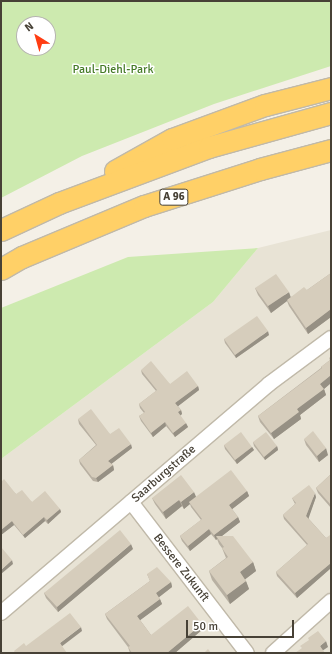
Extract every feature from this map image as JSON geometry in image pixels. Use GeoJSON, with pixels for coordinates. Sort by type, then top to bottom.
{"type":"FeatureCollection","features":[{"type":"Feature","properties":{"kind":"highway"},"geometry":{"type":"LineString","coordinates":[[1,230],[59,203],[172,139],[265,105],[331,88]]}},
{"type":"Feature","properties":{"kind":"highway"},"geometry":{"type":"LineString","coordinates":[[59,203],[209,148],[331,112]]}},
{"type":"Feature","properties":{"kind":"highway","name":"A 96"},"geometry":{"type":"LineString","coordinates":[[1,269],[22,257],[144,206],[260,169],[331,150]]}},
{"type":"Feature","properties":{"kind":"street","name":"Saarburgstraße"},"geometry":{"type":"LineString","coordinates":[[1,613],[269,384],[331,338]]}},
{"type":"Feature","properties":{"kind":"street","name":"Bessere Zukunft"},"geometry":{"type":"LineString","coordinates":[[131,502],[246,653]]}},
{"type":"Feature","properties":{"kind":"street"},"geometry":{"type":"LineString","coordinates":[[273,653],[331,602]]}},
{"type":"Feature","properties":{"kind":"shaded area"},"geometry":{"type":"Polygon","coordinates":[[[331,230],[331,653],[1,653],[1,459],[213,302],[258,248],[331,230]]]}},
{"type":"Feature","properties":{"kind":"green space","name":"Paul-Diehl-Park"},"geometry":{"type":"Polygon","coordinates":[[[1,1],[331,1],[331,66],[214,104],[82,156],[1,198],[1,1]]]}},
{"type":"Feature","properties":{"kind":"green space"},"geometry":{"type":"Polygon","coordinates":[[[258,248],[213,302],[1,459],[1,308],[128,257],[258,248]]]}},
{"type":"Feature","properties":{"kind":"building"},"geometry":{"type":"Polygon","coordinates":[[[331,273],[331,309],[306,328],[287,300],[304,287],[307,290],[331,273]]]}},
{"type":"Feature","properties":{"kind":"building"},"geometry":{"type":"Polygon","coordinates":[[[276,274],[289,292],[268,306],[255,288],[276,274]]]}},
{"type":"Feature","properties":{"kind":"building"},"geometry":{"type":"Polygon","coordinates":[[[257,316],[268,331],[235,355],[224,339],[257,316]]]}},
{"type":"Feature","properties":{"kind":"building"},"geometry":{"type":"Polygon","coordinates":[[[331,357],[331,375],[320,384],[324,389],[297,409],[299,412],[271,433],[258,416],[322,368],[321,367],[330,360],[329,358],[331,357]]]}},
{"type":"Feature","properties":{"kind":"building"},"geometry":{"type":"Polygon","coordinates":[[[151,361],[170,384],[187,371],[198,386],[175,403],[181,410],[178,412],[186,423],[173,433],[165,422],[151,433],[139,416],[145,412],[139,404],[157,390],[141,370],[151,361]]]}},
{"type":"Feature","properties":{"kind":"building"},"geometry":{"type":"Polygon","coordinates":[[[91,409],[110,434],[119,428],[131,444],[108,461],[113,465],[96,478],[92,477],[79,460],[97,445],[78,419],[91,409]]]}},
{"type":"Feature","properties":{"kind":"building"},"geometry":{"type":"Polygon","coordinates":[[[313,431],[326,448],[317,456],[304,439],[313,431]]]}},
{"type":"Feature","properties":{"kind":"building"},"geometry":{"type":"Polygon","coordinates":[[[241,432],[252,447],[235,460],[224,445],[241,432]]]}},
{"type":"Feature","properties":{"kind":"building"},"geometry":{"type":"Polygon","coordinates":[[[266,432],[277,446],[264,457],[253,442],[266,432]]]}},
{"type":"Feature","properties":{"kind":"building"},"geometry":{"type":"Polygon","coordinates":[[[231,470],[247,491],[229,505],[238,517],[214,535],[209,529],[188,546],[180,536],[202,519],[189,502],[231,470]]]}},
{"type":"Feature","properties":{"kind":"building"},"geometry":{"type":"Polygon","coordinates":[[[331,474],[331,505],[316,488],[331,474]]]}},
{"type":"Feature","properties":{"kind":"building"},"geometry":{"type":"Polygon","coordinates":[[[181,475],[194,492],[181,502],[179,500],[163,512],[152,498],[181,475]]]}},
{"type":"Feature","properties":{"kind":"building"},"geometry":{"type":"Polygon","coordinates":[[[4,479],[16,494],[22,490],[32,502],[45,491],[60,509],[47,520],[44,517],[23,535],[12,521],[1,530],[1,482],[4,479]]]}},
{"type":"Feature","properties":{"kind":"building"},"geometry":{"type":"Polygon","coordinates":[[[309,485],[315,493],[306,516],[326,538],[330,535],[331,536],[331,563],[295,593],[276,572],[308,544],[283,515],[296,503],[292,498],[309,485]]]}},
{"type":"Feature","properties":{"kind":"building"},"geometry":{"type":"Polygon","coordinates":[[[120,530],[131,544],[57,607],[44,593],[120,530]]]}},
{"type":"Feature","properties":{"kind":"building"},"geometry":{"type":"Polygon","coordinates":[[[216,536],[233,536],[253,562],[240,572],[246,581],[227,595],[209,571],[228,557],[222,548],[224,547],[216,536]]]}},
{"type":"Feature","properties":{"kind":"building"},"geometry":{"type":"Polygon","coordinates":[[[1,547],[12,560],[1,570],[1,547]]]}},
{"type":"Feature","properties":{"kind":"building"},"geometry":{"type":"Polygon","coordinates":[[[157,567],[171,582],[156,593],[160,599],[137,616],[151,635],[188,606],[202,624],[167,653],[132,653],[128,647],[130,646],[105,614],[150,581],[147,574],[157,567]]]}},
{"type":"Feature","properties":{"kind":"building"},"geometry":{"type":"Polygon","coordinates":[[[70,613],[81,627],[60,643],[67,653],[15,653],[14,651],[24,643],[26,646],[70,613]]]}},
{"type":"Feature","properties":{"kind":"building"},"geometry":{"type":"Polygon","coordinates":[[[318,631],[326,641],[320,646],[325,653],[295,653],[302,648],[300,646],[309,640],[308,638],[318,631]]]}},
{"type":"Feature","properties":{"kind":"building"},"geometry":{"type":"Polygon","coordinates":[[[208,649],[211,653],[204,653],[208,649]]]}}]}
